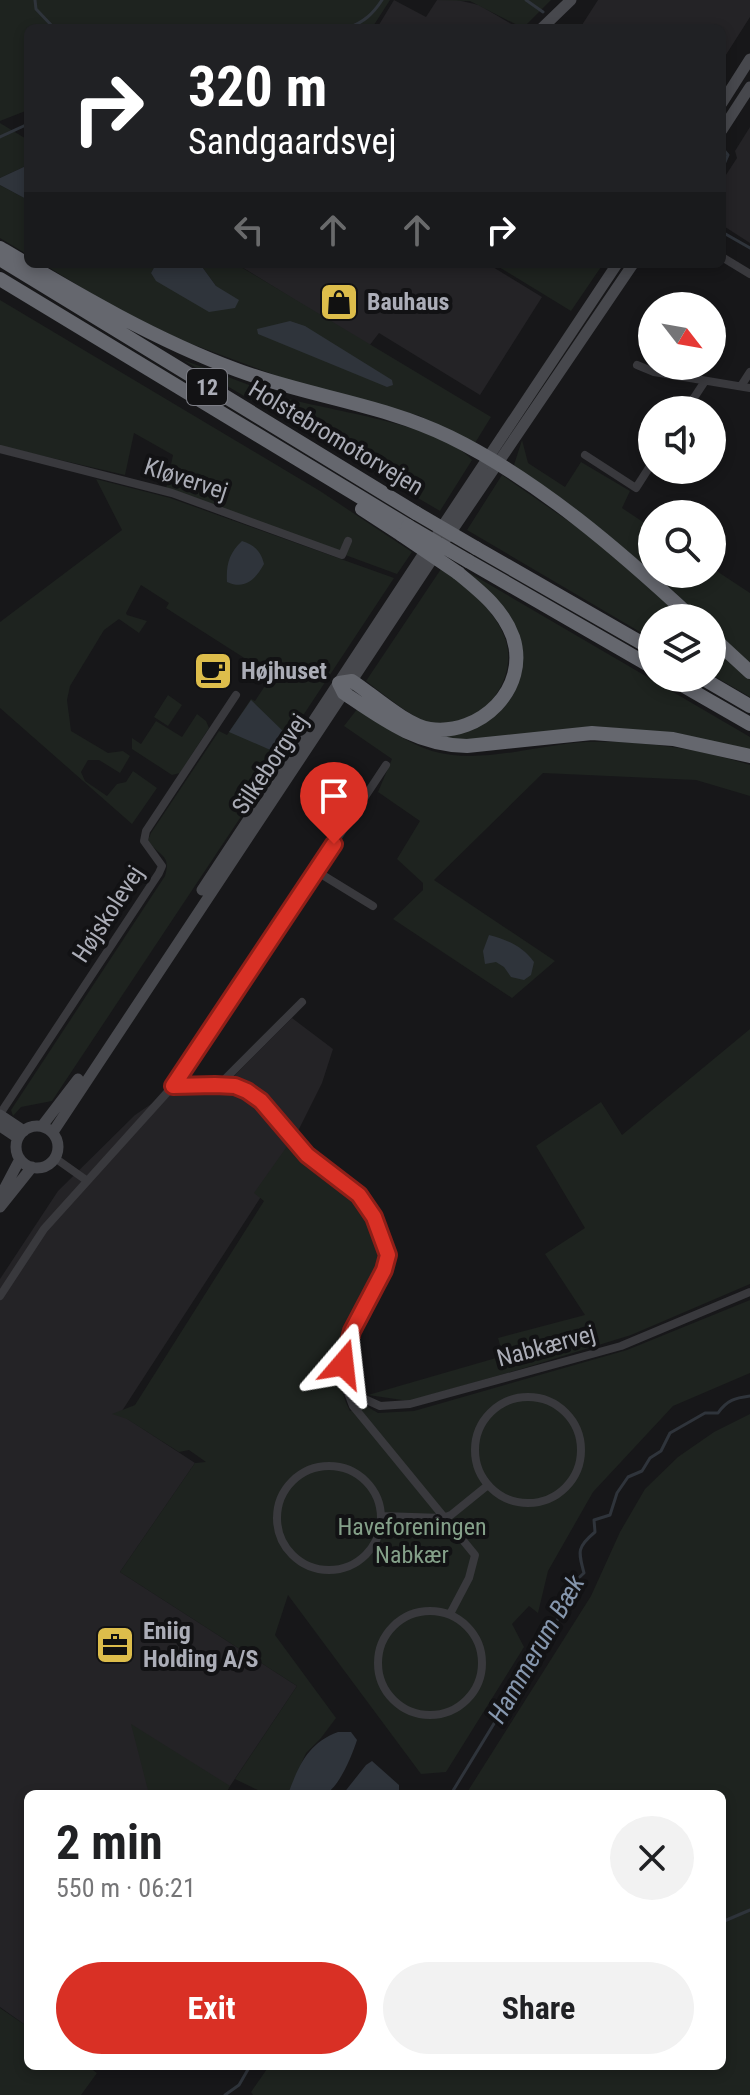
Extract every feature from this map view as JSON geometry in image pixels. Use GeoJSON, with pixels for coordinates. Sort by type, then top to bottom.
{"type":"FeatureCollection","features":[{"type":"Feature","properties":{"kind":"highway"},"geometry":{"type":"LineString","coordinates":[[0,248],[24,262]]}},
{"type":"Feature","properties":{"kind":"highway","name":"Holstebromotorvejen"},"geometry":{"type":"LineString","coordinates":[[0,259],[409,524]]}},
{"type":"Feature","properties":{"kind":"highway"},"geometry":{"type":"LineString","coordinates":[[34,268],[94,304],[181,347],[293,389],[422,424],[453,438],[557,504],[614,547],[677,604]]}},
{"type":"Feature","properties":{"kind":"highway","name":"Holstebromotorvejen"},"geometry":{"type":"LineString","coordinates":[[0,279],[304,465],[346,499],[476,548],[638,641]]}},
{"type":"Feature","properties":{"kind":"highway"},"geometry":{"type":"LineString","coordinates":[[0,289],[68,328],[113,348]]}},
{"type":"Feature","properties":{"kind":"highway"},"geometry":{"type":"LineString","coordinates":[[409,524],[463,567],[638,660]]}},
{"type":"Feature","properties":{"kind":"highway"},"geometry":{"type":"LineString","coordinates":[[345,686],[431,729],[452,729],[473,724],[492,712],[505,697],[513,676],[514,639],[503,617],[463,567]]}},
{"type":"Feature","properties":{"kind":"highway"},"geometry":{"type":"LineString","coordinates":[[726,650],[750,672]]}},
{"type":"Feature","properties":{"kind":"highway"},"geometry":{"type":"LineString","coordinates":[[345,686],[408,733],[427,742],[449,746],[592,733],[673,739],[750,756]]}},
{"type":"Feature","properties":{"kind":"highway"},"geometry":{"type":"LineString","coordinates":[[694,692],[750,724]]}},
{"type":"Feature","properties":{"kind":"highway"},"geometry":{"type":"LineString","coordinates":[[726,692],[750,706]]}},
{"type":"Feature","properties":{"kind":"main road"},"geometry":{"type":"LineString","coordinates":[[546,24],[571,0]]}},
{"type":"Feature","properties":{"kind":"main road"},"geometry":{"type":"LineString","coordinates":[[726,97],[750,59]]}},
{"type":"Feature","properties":{"kind":"main road"},"geometry":{"type":"LineString","coordinates":[[726,124],[750,87]]}},
{"type":"Feature","properties":{"kind":"main road","name":"Silkeborgvej"},"geometry":{"type":"LineString","coordinates":[[47,1129],[345,686],[614,268]]}},
{"type":"Feature","properties":{"kind":"main road","name":"Silkeborgvej"},"geometry":{"type":"LineString","coordinates":[[492,461],[630,268]]}},
{"type":"Feature","properties":{"kind":"main road"},"geometry":{"type":"LineString","coordinates":[[0,1115],[21,1134]]}},
{"type":"Feature","properties":{"kind":"main road"},"geometry":{"type":"LineString","coordinates":[[0,1126],[21,1134]]}},
{"type":"Feature","properties":{"kind":"main road"},"geometry":{"type":"LineString","coordinates":[[35,1126],[47,1129],[58,1144],[55,1158],[46,1166],[32,1167],[20,1159],[16,1151],[21,1134],[35,1126]]}},
{"type":"Feature","properties":{"kind":"main road"},"geometry":{"type":"LineString","coordinates":[[0,1197],[20,1159]]}},
{"type":"Feature","properties":{"kind":"main road"},"geometry":{"type":"LineString","coordinates":[[0,1207],[32,1167]]}},
{"type":"Feature","properties":{"kind":"street"},"geometry":{"type":"LineString","coordinates":[[726,259],[750,274]]}},
{"type":"Feature","properties":{"kind":"street"},"geometry":{"type":"LineString","coordinates":[[637,365],[654,372],[746,387],[750,372]]}},
{"type":"Feature","properties":{"kind":"street"},"geometry":{"type":"LineString","coordinates":[[695,396],[705,381]]}},
{"type":"Feature","properties":{"kind":"street","name":"Kløvervej"},"geometry":{"type":"LineString","coordinates":[[0,449],[143,484],[342,555],[348,541]]}},
{"type":"Feature","properties":{"kind":"street"},"geometry":{"type":"LineString","coordinates":[[585,455],[636,488],[639,484]]}},
{"type":"Feature","properties":{"kind":"street","name":"Højskolevej"},"geometry":{"type":"LineString","coordinates":[[0,1115],[159,873],[162,866],[144,841],[146,831],[236,695]]}},
{"type":"Feature","properties":{"kind":"street"},"geometry":{"type":"LineString","coordinates":[[0,1296],[44,1229],[173,1086],[386,765]]}},
{"type":"Feature","properties":{"kind":"street"},"geometry":{"type":"LineString","coordinates":[[316,871],[373,906]]}},
{"type":"Feature","properties":{"kind":"street"},"geometry":{"type":"LineString","coordinates":[[219,1085],[302,1002]]}},
{"type":"Feature","properties":{"kind":"street"},"geometry":{"type":"LineString","coordinates":[[173,1086],[235,1086],[247,1091],[261,1101],[307,1155],[359,1195],[374,1217],[388,1255],[384,1270],[345,1348],[343,1364],[347,1391],[353,1406],[475,1555],[469,1578],[450,1614]]}},
{"type":"Feature","properties":{"kind":"street"},"geometry":{"type":"LineString","coordinates":[[55,1158],[86,1180]]}},
{"type":"Feature","properties":{"kind":"street","name":"Nabkærvej"},"geometry":{"type":"LineString","coordinates":[[347,1391],[380,1406],[410,1404],[621,1346],[750,1292]]}},
{"type":"Feature","properties":{"kind":"street"},"geometry":{"type":"LineString","coordinates":[[536,1396],[554,1402],[569,1414],[578,1430],[581,1458],[570,1483],[556,1496],[539,1503],[520,1503],[502,1497],[488,1485],[478,1469],[474,1451],[477,1432],[486,1416],[500,1404],[518,1397],[536,1396]]}},
{"type":"Feature","properties":{"kind":"street"},"geometry":{"type":"LineString","coordinates":[[331,1465],[347,1468],[361,1476],[379,1501],[381,1516],[379,1532],[363,1558],[349,1566],[318,1570],[291,1555],[282,1542],[276,1511],[289,1483],[301,1473],[331,1465]]}},
{"type":"Feature","properties":{"kind":"street"},"geometry":{"type":"LineString","coordinates":[[381,1516],[443,1518],[488,1485]]}},
{"type":"Feature","properties":{"kind":"street"},"geometry":{"type":"LineString","coordinates":[[417,1612],[450,1614],[467,1626],[477,1641],[482,1659],[480,1677],[473,1693],[459,1706],[443,1714],[425,1715],[407,1710],[393,1700],[382,1685],[378,1667],[379,1649],[387,1633],[400,1620],[417,1612]]}},
{"type":"Feature","properties":{"kind":"shaded area"},"geometry":{"type":"Polygon","coordinates":[[[394,0],[426,17],[437,0],[457,0],[479,5],[511,24],[379,24],[394,0]]]}},
{"type":"Feature","properties":{"kind":"shaded area"},"geometry":{"type":"Polygon","coordinates":[[[598,0],[750,0],[750,17],[726,55],[726,24],[583,24],[598,0]]]}},
{"type":"Feature","properties":{"kind":"shaded area"},"geometry":{"type":"Polygon","coordinates":[[[750,127],[750,243],[726,228],[726,175],[737,158],[735,151],[750,127]]]}},
{"type":"Feature","properties":{"kind":"shaded area"},"geometry":{"type":"Polygon","coordinates":[[[24,167],[24,198],[0,185],[0,178],[24,167]]]}},
{"type":"Feature","properties":{"kind":"shaded area"},"geometry":{"type":"Polygon","coordinates":[[[154,268],[203,268],[216,286],[239,300],[235,308],[209,312],[156,281],[151,273],[154,268]]]}},
{"type":"Feature","properties":{"kind":"shaded area"},"geometry":{"type":"Polygon","coordinates":[[[243,268],[495,268],[542,297],[480,395],[379,333],[369,346],[243,268]]]}},
{"type":"Feature","properties":{"kind":"shaded area"},"geometry":{"type":"Polygon","coordinates":[[[290,321],[305,326],[392,380],[393,385],[387,387],[258,334],[257,329],[290,321]]]}},
{"type":"Feature","properties":{"kind":"shaded area"},"geometry":{"type":"Polygon","coordinates":[[[242,541],[256,549],[264,564],[249,582],[239,585],[227,582],[228,565],[231,555],[242,541]]]}},
{"type":"Feature","properties":{"kind":"shaded area"},"geometry":{"type":"Polygon","coordinates":[[[251,700],[286,734],[275,752],[229,732],[251,700]]]}},
{"type":"Feature","properties":{"kind":"shaded area"},"geometry":{"type":"Polygon","coordinates":[[[489,935],[525,952],[534,962],[531,975],[524,980],[511,977],[496,962],[485,964],[483,951],[489,935]]]}},
{"type":"Feature","properties":{"kind":"shaded area"},"geometry":{"type":"Polygon","coordinates":[[[292,1018],[333,1049],[322,1083],[279,1169],[120,1414],[195,1463],[120,1572],[297,1686],[227,1790],[189,1766],[174,1790],[24,1790],[24,2024],[0,2007],[0,1279],[58,1191],[135,1115],[188,1079],[230,1080],[292,1018]]]}},
{"type":"Feature","properties":{"kind":"shaded area"},"geometry":{"type":"Polygon","coordinates":[[[338,1732],[351,1732],[357,1740],[337,1783],[330,1790],[290,1790],[306,1756],[338,1732]]]}},
{"type":"Feature","properties":{"kind":"shaded area"},"geometry":{"type":"Polygon","coordinates":[[[372,1761],[399,1785],[399,1790],[346,1790],[372,1761]]]}},
{"type":"Feature","properties":{"kind":"green space"},"geometry":{"type":"Polygon","coordinates":[[[0,0],[390,0],[375,24],[24,24],[24,112],[0,121],[0,0]]]}},
{"type":"Feature","properties":{"kind":"green space"},"geometry":{"type":"Polygon","coordinates":[[[435,0],[551,0],[527,24],[515,24],[470,1],[435,0]]]}},
{"type":"Feature","properties":{"kind":"green space"},"geometry":{"type":"Polygon","coordinates":[[[0,123],[24,138],[24,167],[0,178],[0,123]]]}},
{"type":"Feature","properties":{"kind":"green space"},"geometry":{"type":"Polygon","coordinates":[[[0,185],[24,198],[24,253],[0,238],[0,185]]]}},
{"type":"Feature","properties":{"kind":"green space"},"geometry":{"type":"Polygon","coordinates":[[[50,268],[154,268],[151,273],[216,286],[203,268],[243,268],[491,417],[475,443],[420,416],[291,381],[181,340],[107,303],[50,268]]]}},
{"type":"Feature","properties":{"kind":"green space"},"geometry":{"type":"Polygon","coordinates":[[[501,268],[600,268],[571,311],[501,268]]]}},
{"type":"Feature","properties":{"kind":"green space"},"geometry":{"type":"Polygon","coordinates":[[[0,300],[320,491],[412,552],[397,574],[166,489],[173,455],[134,433],[125,475],[0,446],[0,300]]]}},
{"type":"Feature","properties":{"kind":"green space"},"geometry":{"type":"Polygon","coordinates":[[[183,360],[293,400],[414,429],[458,448],[472,460],[440,511],[183,360]]]}},
{"type":"Feature","properties":{"kind":"green space"},"geometry":{"type":"Polygon","coordinates":[[[522,440],[528,463],[565,487],[581,462],[630,491],[622,508],[638,519],[638,560],[601,529],[513,468],[522,440]]]}},
{"type":"Feature","properties":{"kind":"green space"},"geometry":{"type":"Polygon","coordinates":[[[502,475],[610,550],[638,576],[638,588],[651,588],[669,604],[638,604],[638,631],[467,530],[502,475]]]}},
{"type":"Feature","properties":{"kind":"green space"},"geometry":{"type":"Polygon","coordinates":[[[96,479],[170,498],[394,578],[265,773],[254,797],[52,1101],[21,1107],[13,1116],[11,1110],[165,876],[167,863],[148,840],[151,833],[219,731],[227,735],[272,675],[266,662],[249,661],[166,608],[169,603],[141,585],[126,613],[147,621],[139,633],[119,619],[104,630],[70,686],[67,700],[71,731],[108,753],[123,751],[130,756],[120,773],[99,760],[88,760],[81,772],[85,781],[107,796],[117,784],[126,782],[133,771],[157,788],[132,824],[0,708],[0,622],[122,530],[96,479]]]}},
{"type":"Feature","properties":{"kind":"green space"},"geometry":{"type":"Polygon","coordinates":[[[441,569],[470,591],[496,619],[506,641],[508,658],[506,674],[489,703],[461,721],[444,724],[421,720],[366,681],[441,569]]]}},
{"type":"Feature","properties":{"kind":"green space"},"geometry":{"type":"Polygon","coordinates":[[[468,572],[638,671],[638,692],[673,692],[750,737],[750,750],[671,733],[594,726],[465,741],[436,737],[466,730],[494,716],[513,695],[519,681],[519,634],[490,593],[468,572]]]}},
{"type":"Feature","properties":{"kind":"green space"},"geometry":{"type":"Polygon","coordinates":[[[726,577],[750,593],[750,664],[726,641],[726,604],[687,604],[670,588],[726,588],[726,577]]]}},
{"type":"Feature","properties":{"kind":"green space"},"geometry":{"type":"Polygon","coordinates":[[[726,657],[750,679],[750,697],[726,683],[726,657]]]}},
{"type":"Feature","properties":{"kind":"green space"},"geometry":{"type":"Polygon","coordinates":[[[168,695],[182,705],[168,726],[154,717],[168,695]]]}},
{"type":"Feature","properties":{"kind":"green space"},"geometry":{"type":"Polygon","coordinates":[[[358,708],[412,743],[450,755],[489,755],[585,742],[669,746],[710,754],[750,765],[750,796],[696,780],[543,773],[434,880],[555,961],[512,998],[393,919],[423,890],[423,883],[397,859],[420,821],[378,792],[392,759],[344,726],[358,708]]]}},
{"type":"Feature","properties":{"kind":"green space"},"geometry":{"type":"Polygon","coordinates":[[[197,714],[209,728],[180,773],[172,775],[132,749],[132,738],[141,744],[156,721],[182,737],[197,714]]]}},
{"type":"Feature","properties":{"kind":"green space"},"geometry":{"type":"Polygon","coordinates":[[[750,1029],[750,1284],[631,1335],[521,1369],[409,1401],[368,1395],[503,1356],[498,1338],[585,1315],[545,1254],[585,1228],[536,1146],[601,1102],[622,1135],[750,1029]]]}},
{"type":"Feature","properties":{"kind":"green space","name":"Haveforeningen Nabkær"},"geometry":{"type":"Polygon","coordinates":[[[288,1145],[351,1195],[377,1235],[381,1268],[352,1320],[341,1354],[339,1372],[342,1391],[350,1411],[366,1406],[378,1413],[414,1411],[627,1350],[750,1300],[750,1373],[673,1406],[593,1492],[548,1571],[538,1613],[529,1606],[512,1624],[524,1647],[446,1772],[421,1774],[288,1595],[275,1635],[336,1718],[306,1753],[290,1790],[258,1790],[235,1779],[297,1686],[120,1572],[195,1463],[206,1462],[189,1450],[179,1452],[127,1419],[112,1414],[135,1405],[264,1201],[254,1193],[288,1145]]]}},
{"type":"Feature","properties":{"kind":"green space"},"geometry":{"type":"Polygon","coordinates":[[[750,1414],[750,2095],[253,2095],[251,2092],[266,2070],[726,2070],[726,1790],[469,1790],[591,1596],[620,1532],[645,1489],[678,1457],[714,1432],[750,1414]]]}},
{"type":"Feature","properties":{"kind":"green space"},"geometry":{"type":"Polygon","coordinates":[[[131,1724],[230,1786],[228,1790],[148,1790],[131,1724]]]}},
{"type":"Feature","properties":{"kind":"green space"},"geometry":{"type":"Polygon","coordinates":[[[0,2008],[24,2024],[24,2070],[93,2070],[97,2073],[81,2095],[0,2095],[0,2008]]]}},
{"type":"Feature","properties":{"kind":"waterway"},"geometry":{"type":"LineString","coordinates":[[35,0],[36,9],[50,24]]}},
{"type":"Feature","properties":{"kind":"waterway"},"geometry":{"type":"LineString","coordinates":[[357,24],[368,17],[382,0]]}},
{"type":"Feature","properties":{"kind":"waterway"},"geometry":{"type":"LineString","coordinates":[[526,0],[543,12]]}},
{"type":"Feature","properties":{"kind":"waterway"},"geometry":{"type":"LineString","coordinates":[[0,137],[24,126]]}},
{"type":"Feature","properties":{"kind":"waterway"},"geometry":{"type":"LineString","coordinates":[[726,153],[726,160]]}},
{"type":"Feature","properties":{"kind":"waterway"},"geometry":{"type":"LineString","coordinates":[[726,234],[750,248]]}},
{"type":"Feature","properties":{"kind":"waterway","name":"Hammerum Bæk"},"geometry":{"type":"LineString","coordinates":[[453,1790],[564,1609],[570,1586],[584,1573],[580,1550],[595,1532],[594,1520],[610,1515],[617,1493],[628,1477],[642,1471],[650,1458],[661,1451],[670,1433],[705,1413],[718,1413],[732,1400],[750,1396]]}},
{"type":"Feature","properties":{"kind":"waterway"},"geometry":{"type":"LineString","coordinates":[[726,1920],[750,1910]]}},
{"type":"Feature","properties":{"kind":"waterway","name":"Hammerum Bæk"},"geometry":{"type":"LineString","coordinates":[[225,2095],[239,2085],[248,2070]]}},
{"type":"Feature","properties":{"kind":"place","name":"Bauhaus"},"geometry":{"type":"Point","coordinates":[339,302]}},
{"type":"Feature","properties":{"kind":"place","name":"Højhuset"},"geometry":{"type":"Point","coordinates":[213,671]}},
{"type":"Feature","properties":{"kind":"place","name":"Eniig Holding A/S"},"geometry":{"type":"Point","coordinates":[115,1645]}},
{"type":"Feature","properties":{"kind":"route"},"geometry":{"type":"LineString","coordinates":[[334,844],[173,1086],[235,1086],[247,1091],[261,1101],[307,1155],[359,1195],[374,1217],[388,1255],[384,1270],[352,1331],[343,1364]]}}]}
